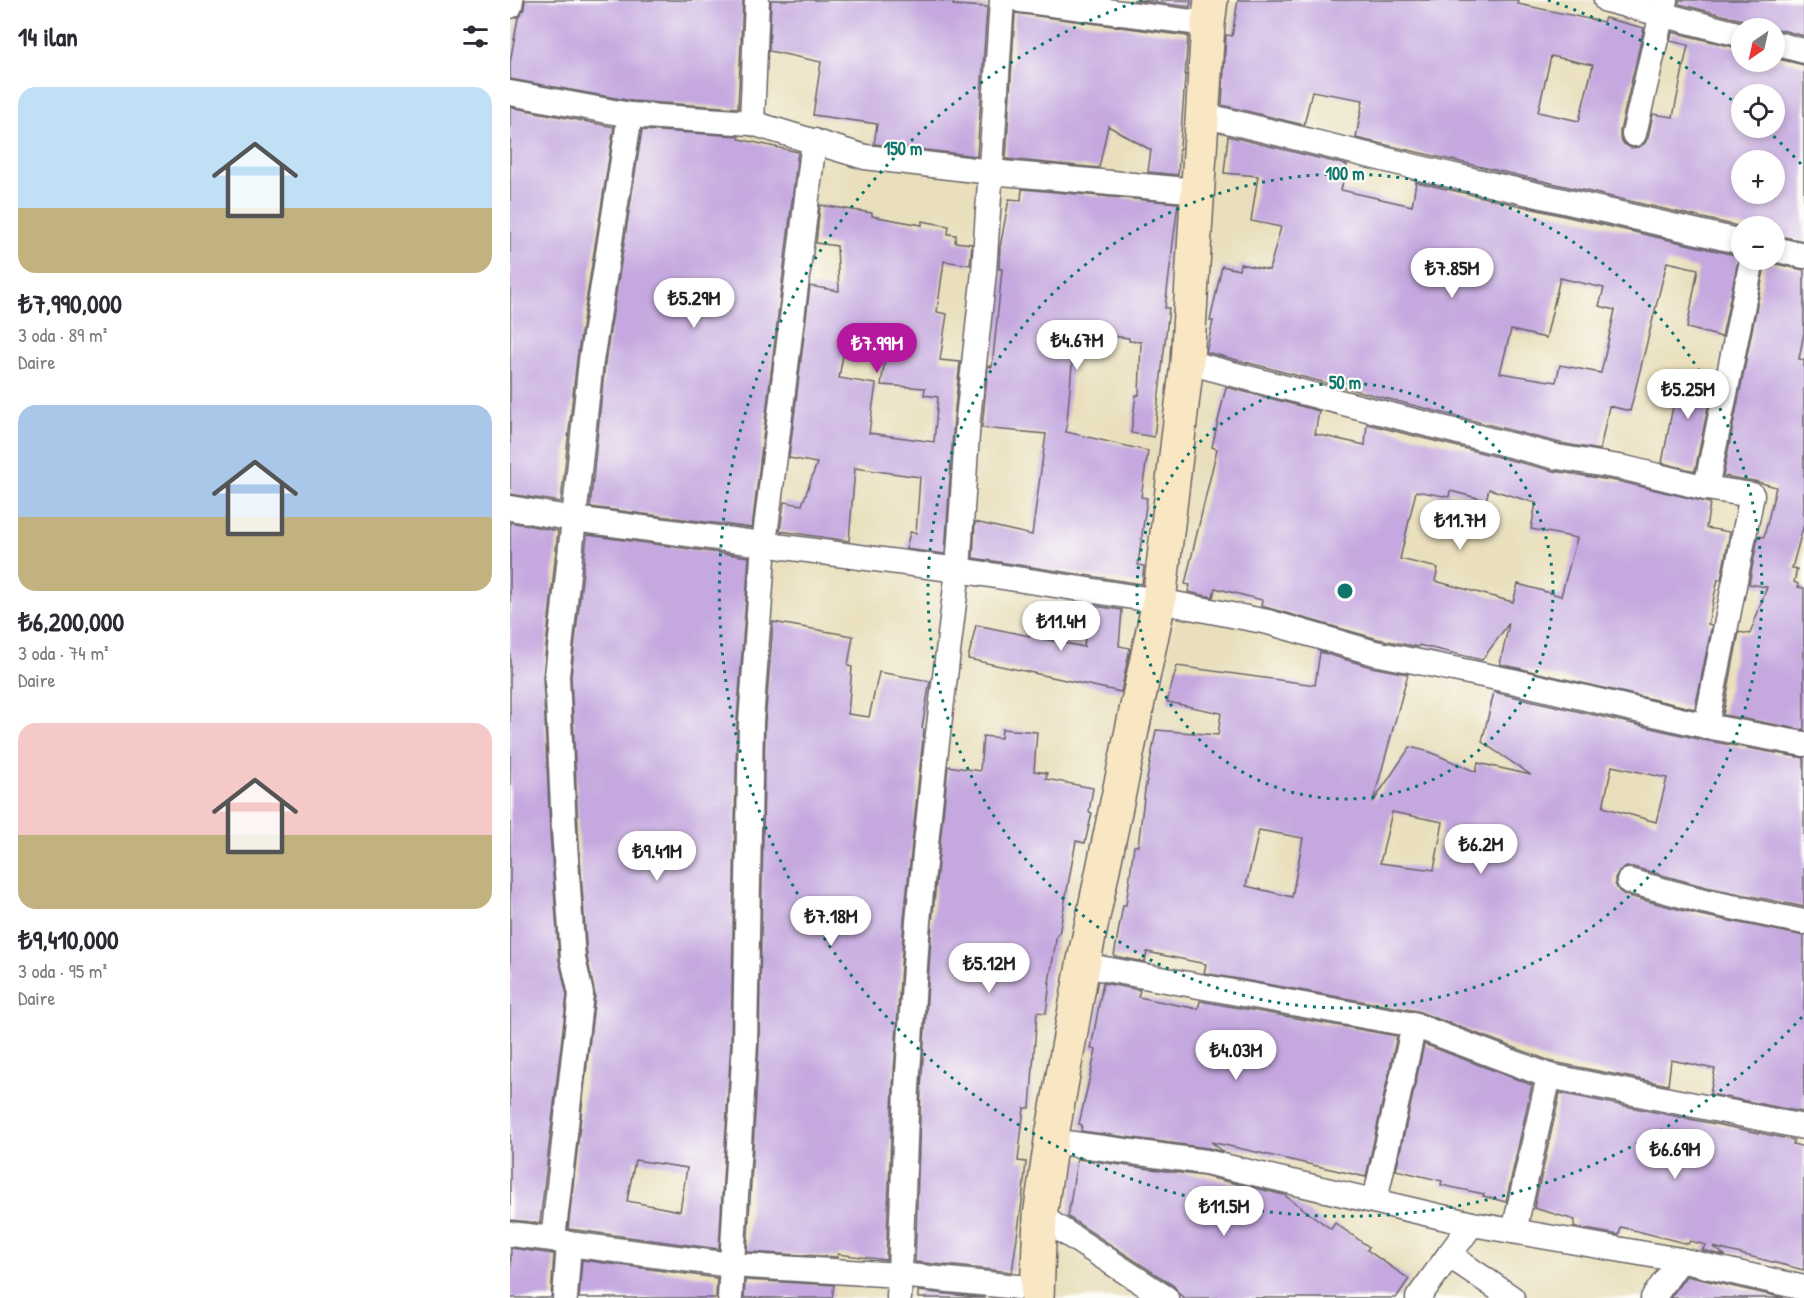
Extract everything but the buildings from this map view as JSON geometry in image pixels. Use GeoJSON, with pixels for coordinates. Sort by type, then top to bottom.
{"type":"FeatureCollection","features":[{"type":"Feature","properties":{"kind":"street"},"geometry":{"type":"LineString","coordinates":[[510,6],[511,0]]}},
{"type":"Feature","properties":{"kind":"street"},"geometry":{"type":"LineString","coordinates":[[752,123],[758,0]]}},
{"type":"Feature","properties":{"kind":"street"},"geometry":{"type":"LineString","coordinates":[[899,1286],[918,921],[958,570],[968,419],[984,272],[1002,0]]}},
{"type":"Feature","properties":{"kind":"street"},"geometry":{"type":"LineString","coordinates":[[510,1234],[899,1286],[1037,1294],[1040,1216],[1051,1141],[1083,965],[1159,601],[1187,362],[1210,12],[1020,0]]}},
{"type":"Feature","properties":{"kind":"street"},"geometry":{"type":"LineString","coordinates":[[1606,0],[1663,7],[1731,31]]}},
{"type":"Feature","properties":{"kind":"street"},"geometry":{"type":"LineString","coordinates":[[1634,134],[1663,7]]}},
{"type":"Feature","properties":{"kind":"street"},"geometry":{"type":"LineString","coordinates":[[1785,46],[1804,51]]}},
{"type":"Feature","properties":{"kind":"street"},"geometry":{"type":"LineString","coordinates":[[510,93],[630,115],[752,123],[864,157],[991,172],[1198,191]]}},
{"type":"Feature","properties":{"kind":"street"},"geometry":{"type":"LineString","coordinates":[[565,1298],[561,1242],[580,994],[573,959],[557,676],[591,361],[630,115]]}},
{"type":"Feature","properties":{"kind":"street"},"geometry":{"type":"LineString","coordinates":[[1203,115],[1731,239]]}},
{"type":"Feature","properties":{"kind":"street"},"geometry":{"type":"LineString","coordinates":[[730,1298],[745,1042],[751,722],[764,544],[814,141]]}},
{"type":"Feature","properties":{"kind":"street"},"geometry":{"type":"LineString","coordinates":[[1785,252],[1804,256]]}},
{"type":"Feature","properties":{"kind":"street"},"geometry":{"type":"LineString","coordinates":[[1706,488],[1750,270]]}},
{"type":"Feature","properties":{"kind":"street"},"geometry":{"type":"LineString","coordinates":[[1187,362],[1557,456],[1625,468],[1706,488],[1752,495],[1706,726]]}},
{"type":"Feature","properties":{"kind":"street"},"geometry":{"type":"LineString","coordinates":[[510,508],[574,519],[958,570],[1159,601],[1268,622],[1375,652],[1706,726],[1804,744]]}},
{"type":"Feature","properties":{"kind":"street"},"geometry":{"type":"LineString","coordinates":[[1629,881],[1703,902],[1804,922]]}},
{"type":"Feature","properties":{"kind":"street"},"geometry":{"type":"LineString","coordinates":[[1083,965],[1414,1024],[1549,1076],[1804,1126]]}},
{"type":"Feature","properties":{"kind":"street"},"geometry":{"type":"LineString","coordinates":[[1375,1200],[1414,1024]]}},
{"type":"Feature","properties":{"kind":"street"},"geometry":{"type":"LineString","coordinates":[[1514,1231],[1549,1076]]}},
{"type":"Feature","properties":{"kind":"street"},"geometry":{"type":"LineString","coordinates":[[1051,1141],[1206,1162],[1472,1224],[1680,1260],[1804,1288]]}},
{"type":"Feature","properties":{"kind":"street"},"geometry":{"type":"LineString","coordinates":[[1040,1216],[1166,1298]]}},
{"type":"Feature","properties":{"kind":"street"},"geometry":{"type":"LineString","coordinates":[[1418,1298],[1472,1224]]}},
{"type":"Feature","properties":{"kind":"street"},"geometry":{"type":"LineString","coordinates":[[1449,1256],[1512,1298]]}},
{"type":"Feature","properties":{"kind":"street"},"geometry":{"type":"LineString","coordinates":[[1653,1298],[1680,1260]]}}]}
